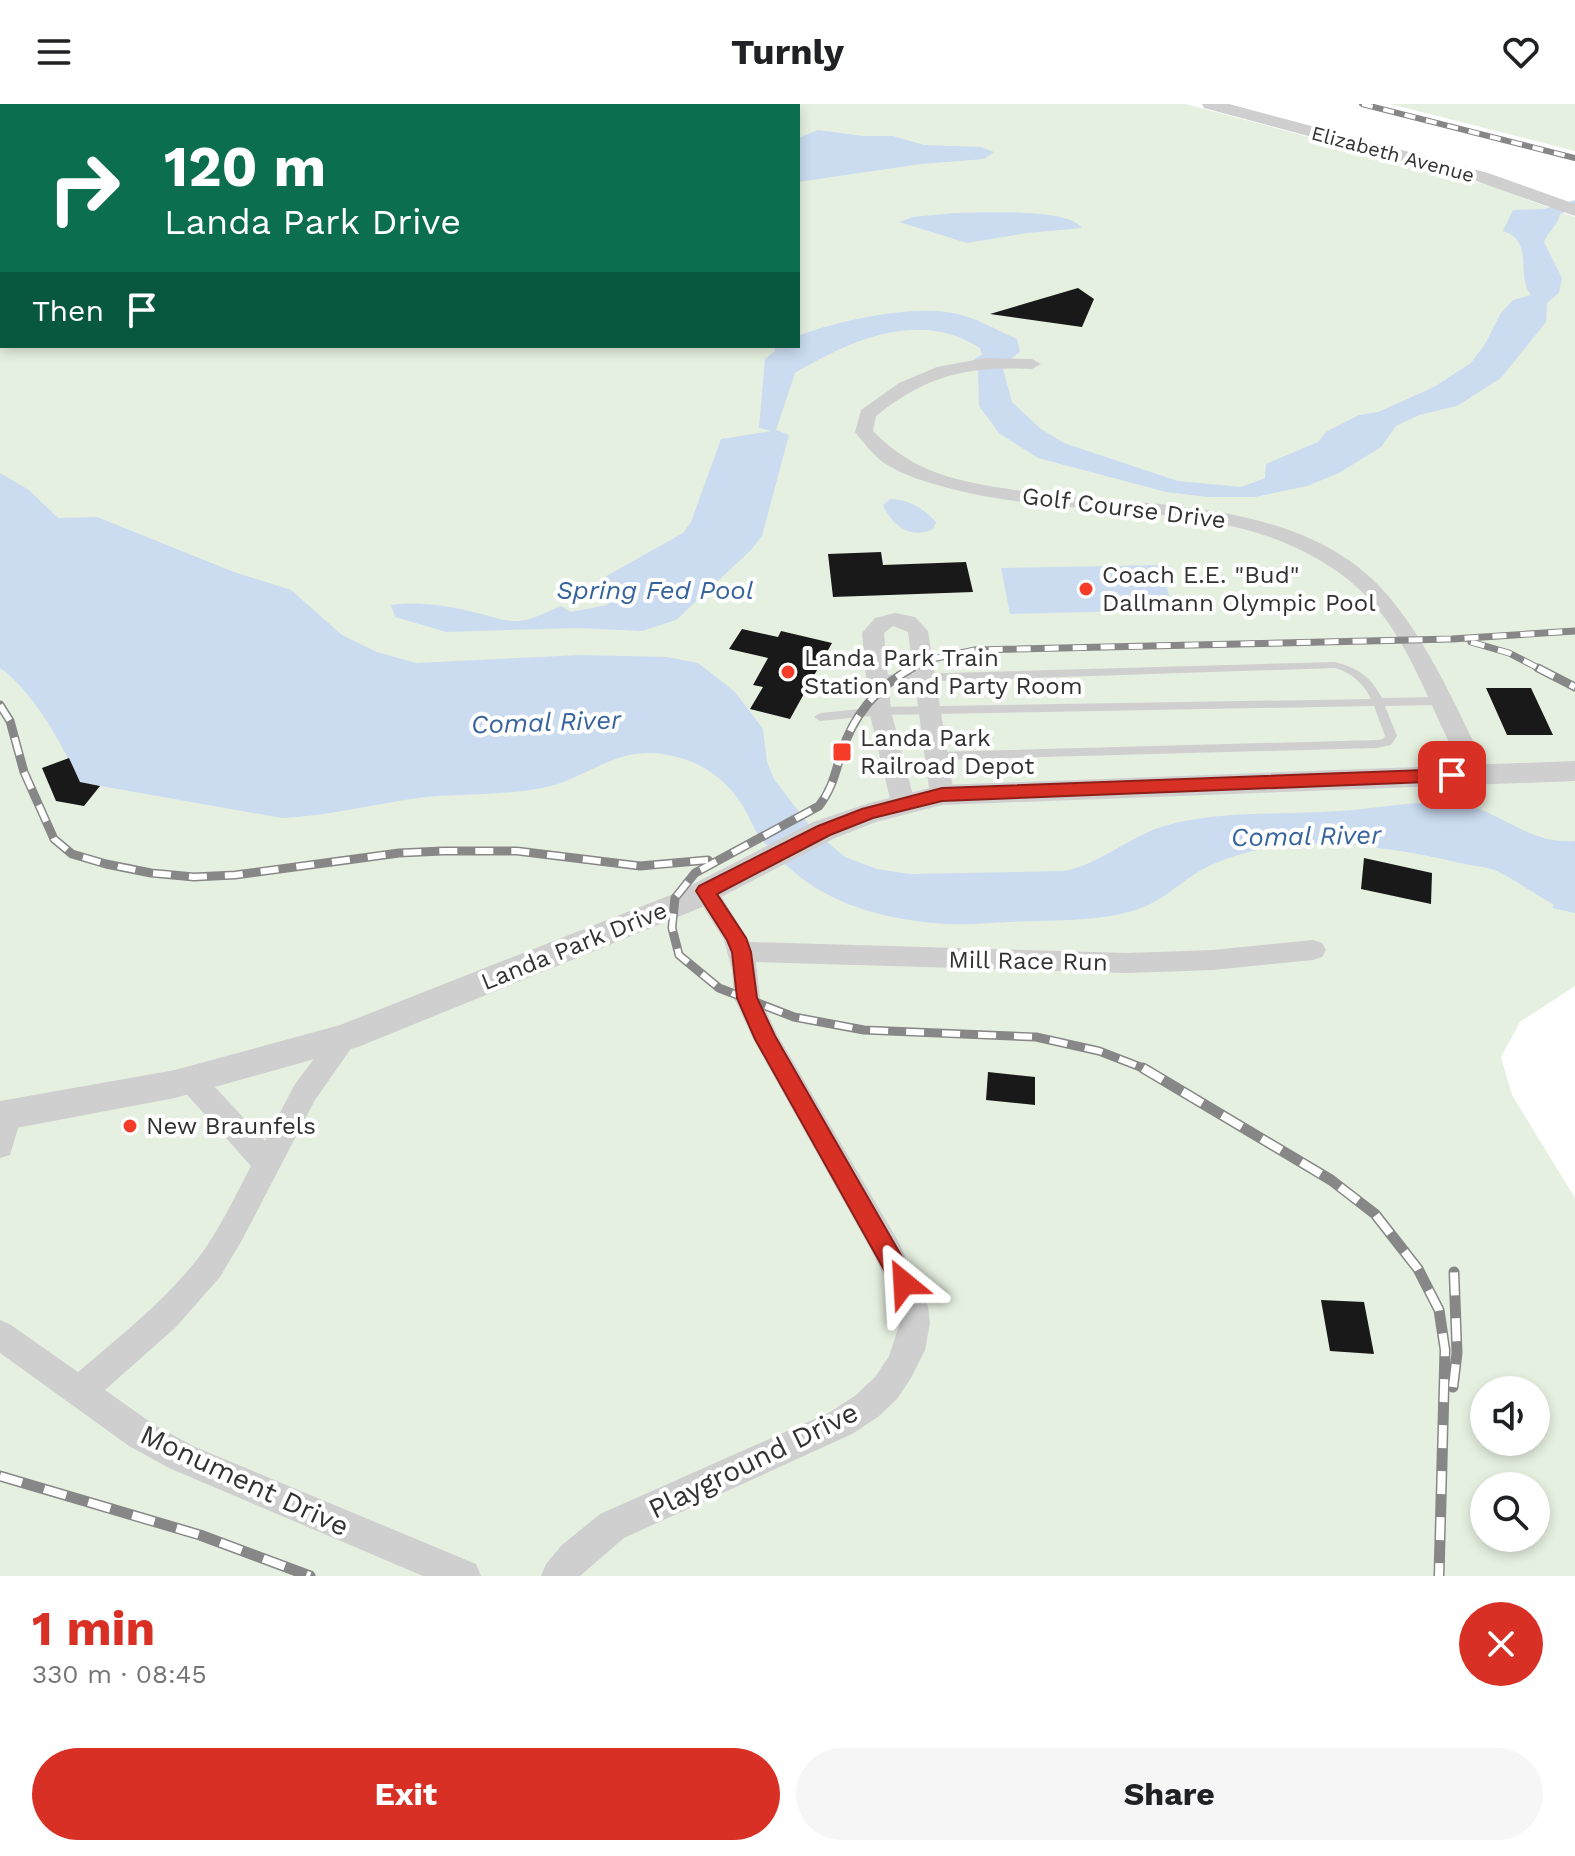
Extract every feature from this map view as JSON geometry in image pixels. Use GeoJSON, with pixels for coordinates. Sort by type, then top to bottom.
{"type":"FeatureCollection","features":[{"type":"Feature","properties":{"kind":"street","name":"Elizabeth Avenue"},"geometry":{"type":"LineString","coordinates":[[1210,104],[1482,177],[1575,210]]}},
{"type":"Feature","properties":{"kind":"street","name":"Golf Course Drive"},"geometry":{"type":"LineString","coordinates":[[1032,364],[968,365],[925,374],[867,414],[864,432],[875,448],[912,473],[958,487],[1198,513],[1249,524],[1299,541],[1347,569],[1382,599],[1476,772]]}},
{"type":"Feature","properties":{"kind":"street"},"geometry":{"type":"LineString","coordinates":[[903,803],[880,711],[873,633],[879,625],[894,619],[910,622],[918,631],[942,795]]}},
{"type":"Feature","properties":{"kind":"street","name":"Landa Park Drive"},"geometry":{"type":"LineString","coordinates":[[3,1126],[191,1080],[346,1037],[705,891],[824,830],[903,803],[942,795],[1285,783],[1476,772],[1575,771]]}},
{"type":"Feature","properties":{"kind":"street","name":"Playground Drive"},"geometry":{"type":"LineString","coordinates":[[558,1576],[574,1557],[612,1526],[841,1423],[867,1406],[886,1388],[909,1350],[915,1323],[913,1306],[904,1283],[766,1039],[747,998],[742,952],[705,891]]}},
{"type":"Feature","properties":{"kind":"street","name":"Mill Race Run"},"geometry":{"type":"LineString","coordinates":[[742,952],[1128,963],[1213,960],[1313,950]]}},
{"type":"Feature","properties":{"kind":"street"},"geometry":{"type":"LineString","coordinates":[[79,1392],[165,1317],[209,1267],[232,1231],[305,1092],[346,1037]]}},
{"type":"Feature","properties":{"kind":"street"},"geometry":{"type":"LineString","coordinates":[[191,1080],[266,1162]]}},
{"type":"Feature","properties":{"kind":"street","name":"Monument Drive"},"geometry":{"type":"LineString","coordinates":[[0,1335],[141,1435],[181,1457],[464,1576]]}},
{"type":"Feature","properties":{"kind":"lane"},"geometry":{"type":"LineString","coordinates":[[877,679],[1335,665],[1351,667],[1364,676],[1391,736],[1387,742],[1377,744],[935,756]]}},
{"type":"Feature","properties":{"kind":"lane"},"geometry":{"type":"LineString","coordinates":[[820,717],[880,711],[1440,701]]}},
{"type":"Feature","properties":{"kind":"green space"},"geometry":{"type":"Polygon","coordinates":[[[800,104],[1186,104],[1491,186],[1575,217],[1575,986],[1520,1022],[1501,1057],[1512,1095],[1575,1198],[1575,1576],[0,1576],[0,348],[800,348],[800,104]]]}},
{"type":"Feature","properties":{"kind":"green space"},"geometry":{"type":"Polygon","coordinates":[[[1390,104],[1575,104],[1575,151],[1390,104]]]}},
{"type":"Feature","properties":{"kind":"water"},"geometry":{"type":"Polygon","coordinates":[[[818,130],[893,136],[924,145],[981,147],[994,152],[984,159],[921,164],[800,182],[800,137],[818,130]]]}},
{"type":"Feature","properties":{"kind":"water","name":"Spring Fed Pool"},"geometry":{"type":"Polygon","coordinates":[[[1575,200],[1575,208],[1560,214],[1544,242],[1562,278],[1559,293],[1547,303],[1546,322],[1501,378],[1457,406],[1419,415],[1396,426],[1381,447],[1339,473],[1307,486],[1255,497],[1208,497],[1166,492],[1038,458],[999,433],[979,406],[978,371],[974,359],[982,355],[980,348],[957,337],[933,331],[909,330],[862,340],[795,373],[776,430],[789,435],[762,536],[676,620],[642,631],[578,628],[446,632],[395,617],[391,605],[445,606],[520,621],[561,606],[571,612],[607,605],[611,593],[603,578],[683,533],[691,522],[721,439],[772,431],[759,428],[765,359],[775,351],[774,348],[800,348],[800,335],[874,316],[936,311],[961,315],[985,324],[1017,339],[1020,352],[1002,365],[1012,402],[1041,429],[1064,443],[1178,481],[1241,487],[1265,478],[1266,464],[1318,442],[1326,432],[1359,415],[1378,412],[1434,387],[1471,363],[1501,313],[1513,300],[1531,295],[1524,278],[1519,242],[1503,231],[1513,210],[1544,209],[1575,200]]]}},
{"type":"Feature","properties":{"kind":"water"},"geometry":{"type":"Polygon","coordinates":[[[954,213],[1042,214],[1073,221],[1082,228],[967,243],[899,222],[913,217],[954,213]]]}},
{"type":"Feature","properties":{"kind":"water","name":"Comal River"},"geometry":{"type":"Polygon","coordinates":[[[0,473],[29,490],[58,518],[97,517],[234,572],[291,590],[342,635],[377,652],[416,663],[581,655],[667,657],[698,663],[735,692],[763,729],[767,762],[774,779],[812,829],[845,857],[877,869],[909,874],[1064,871],[1090,863],[1151,831],[1184,821],[1223,816],[1458,803],[1539,836],[1575,841],[1575,913],[1552,908],[1554,905],[1501,873],[1486,868],[1399,851],[1302,844],[1238,855],[1209,866],[1163,897],[1120,914],[1085,919],[970,924],[908,920],[868,911],[814,887],[768,847],[726,784],[693,762],[652,753],[609,761],[542,788],[418,798],[282,818],[84,783],[79,781],[35,705],[0,668],[0,473]]]}},
{"type":"Feature","properties":{"kind":"water"},"geometry":{"type":"Polygon","coordinates":[[[890,499],[921,509],[936,522],[933,529],[917,533],[903,529],[891,519],[883,505],[890,499]]]}},
{"type":"Feature","properties":{"kind":"water","name":"Coach E.E. \"Bud\" Dallmann Olympic Pool"},"geometry":{"type":"Polygon","coordinates":[[[1159,565],[1174,610],[1010,614],[1001,568],[1159,565]]]}},
{"type":"Feature","properties":{"kind":"building"},"geometry":{"type":"Polygon","coordinates":[[[1078,288],[1094,299],[1082,327],[990,314],[1078,288]]]}},
{"type":"Feature","properties":{"kind":"building"},"geometry":{"type":"Polygon","coordinates":[[[881,552],[883,565],[966,562],[973,592],[833,597],[828,554],[881,552]]]}},
{"type":"Feature","properties":{"kind":"building","name":"Landa Park Train Station and Party Room"},"geometry":{"type":"Polygon","coordinates":[[[742,629],[778,637],[781,631],[832,643],[790,719],[750,709],[763,687],[753,685],[768,658],[729,649],[742,629]]]}},
{"type":"Feature","properties":{"kind":"building"},"geometry":{"type":"Polygon","coordinates":[[[1486,688],[1531,688],[1553,735],[1507,735],[1486,688]]]}},
{"type":"Feature","properties":{"kind":"building"},"geometry":{"type":"Polygon","coordinates":[[[69,758],[80,782],[100,786],[84,806],[56,801],[42,768],[69,758]]]}},
{"type":"Feature","properties":{"kind":"building"},"geometry":{"type":"Polygon","coordinates":[[[1364,858],[1432,873],[1431,904],[1361,889],[1364,858]]]}},
{"type":"Feature","properties":{"kind":"building"},"geometry":{"type":"Polygon","coordinates":[[[988,1072],[1035,1077],[1035,1105],[986,1100],[988,1072]]]}},
{"type":"Feature","properties":{"kind":"building"},"geometry":{"type":"Polygon","coordinates":[[[1321,1300],[1364,1302],[1374,1354],[1330,1351],[1321,1300]]]}},
{"type":"Feature","properties":{"kind":"railway"},"geometry":{"type":"LineString","coordinates":[[1362,104],[1575,158]]}},
{"type":"Feature","properties":{"kind":"railway"},"geometry":{"type":"LineString","coordinates":[[911,669],[932,659],[975,650],[1452,639],[1575,631]]}},
{"type":"Feature","properties":{"kind":"railway"},"geometry":{"type":"LineString","coordinates":[[1471,642],[1509,653],[1542,670]]}},
{"type":"Feature","properties":{"kind":"railway"},"geometry":{"type":"LineString","coordinates":[[1538,668],[1575,687]]}},
{"type":"Feature","properties":{"kind":"railway"},"geometry":{"type":"LineString","coordinates":[[911,669],[877,693],[860,715],[846,740],[830,787],[819,806],[695,873],[675,898],[672,928],[679,955],[719,988],[794,1017],[864,1030],[1036,1037],[1099,1051],[1143,1068]]}},
{"type":"Feature","properties":{"kind":"railway"},"geometry":{"type":"LineString","coordinates":[[0,705],[10,721],[24,772],[54,839],[72,854],[106,864],[194,877],[235,875],[399,853],[443,851],[517,851],[640,866],[708,860]]}},
{"type":"Feature","properties":{"kind":"railway"},"geometry":{"type":"LineString","coordinates":[[1143,1068],[1148,1070]]}},
{"type":"Feature","properties":{"kind":"railway"},"geometry":{"type":"LineString","coordinates":[[1143,1068],[1331,1180],[1375,1214],[1418,1269],[1439,1310],[1445,1350],[1439,1576]]}},
{"type":"Feature","properties":{"kind":"railway"},"geometry":{"type":"LineString","coordinates":[[1453,1387],[1457,1353],[1454,1272]]}},
{"type":"Feature","properties":{"kind":"railway"},"geometry":{"type":"LineString","coordinates":[[0,1476],[200,1535],[310,1576]]}},
{"type":"Feature","properties":{"kind":"place","name":"Coach E.E. \"Bud\" Dallmann Olympic Pool"},"geometry":{"type":"Point","coordinates":[1086,589]}},
{"type":"Feature","properties":{"kind":"place","name":"Landa Park Train Station and Party Room"},"geometry":{"type":"Point","coordinates":[788,672]}},
{"type":"Feature","properties":{"kind":"place","name":"Landa Park Railroad Depot"},"geometry":{"type":"Point","coordinates":[842,752]}},
{"type":"Feature","properties":{"kind":"place","name":"New Braunfels"},"geometry":{"type":"Point","coordinates":[130,1126]}},
{"type":"Feature","properties":{"kind":"route"},"geometry":{"type":"LineString","coordinates":[[904,1283],[766,1039],[747,998],[742,952],[705,891],[824,830],[869,813],[942,795],[1452,775]]}}]}
